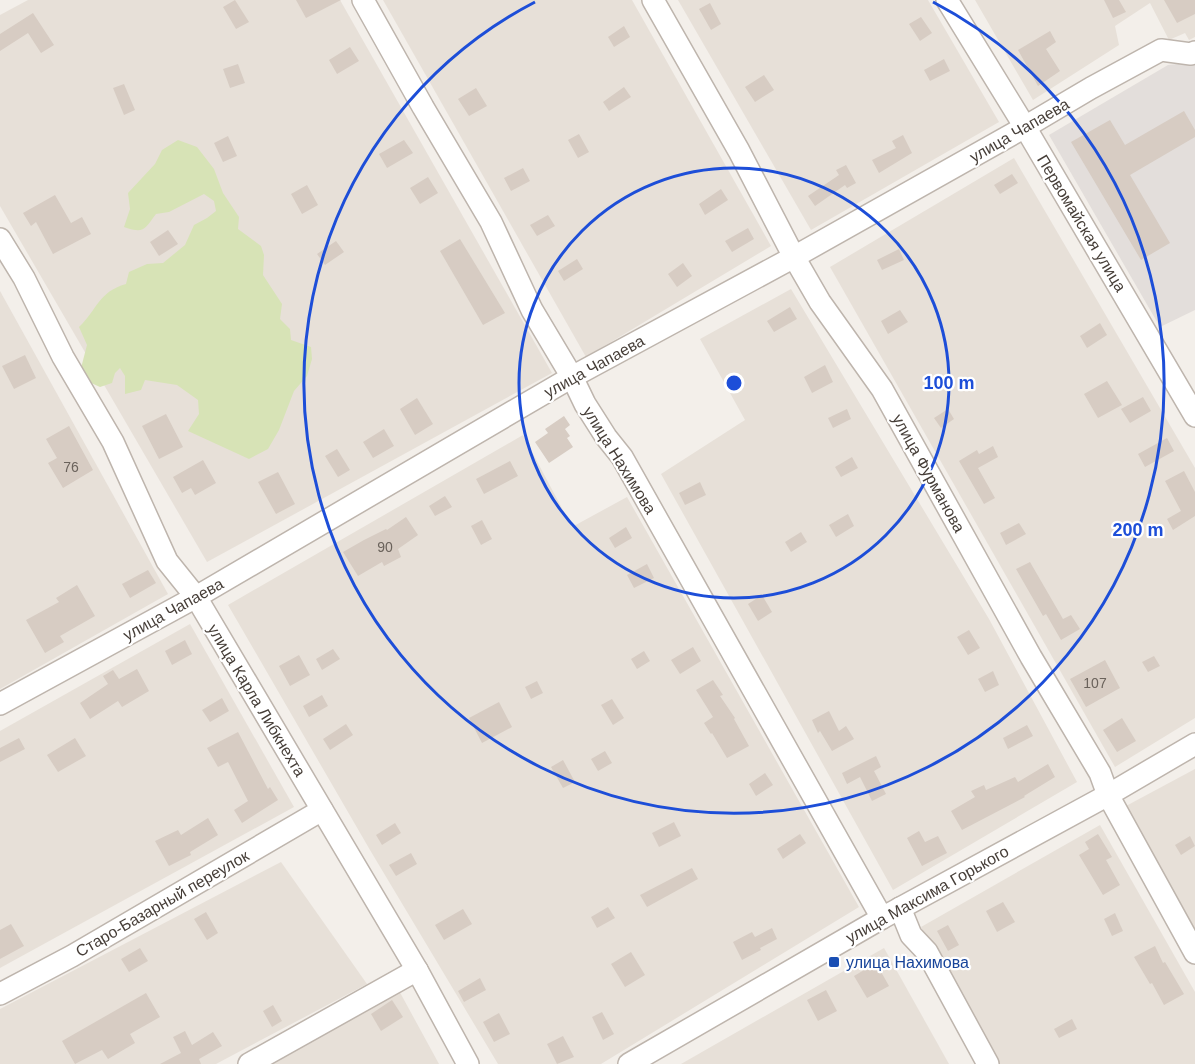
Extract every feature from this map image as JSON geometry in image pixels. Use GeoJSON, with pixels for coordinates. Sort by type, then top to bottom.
{"type":"FeatureCollection","features":[{"type":"Feature","properties":{"kind":"street","name":"улица Нахимова"},"geometry":{"type":"LineString","coordinates":[[363,0],[491,222],[532,310],[572,377],[585,404],[622,458],[891,913],[927,952],[988,1064]]}},
{"type":"Feature","properties":{"kind":"street","name":"улица Фурманова"},"geometry":{"type":"LineString","coordinates":[[652,0],[739,151],[820,302],[882,389],[1026,647],[1100,773],[1108,795],[1195,953]]}},
{"type":"Feature","properties":{"kind":"street","name":"Первомайская улица"},"geometry":{"type":"LineString","coordinates":[[948,0],[1195,416]]}},
{"type":"Feature","properties":{"kind":"street","name":"улица Чапаева"},"geometry":{"type":"LineString","coordinates":[[0,704],[196,597],[572,377],[794,257],[1091,88],[1161,50],[1191,54],[1195,52]]}},
{"type":"Feature","properties":{"kind":"street","name":"улица Карла Либкнехта"},"geometry":{"type":"LineString","coordinates":[[0,239],[24,278],[63,357],[113,442],[167,561],[196,597],[417,970],[468,1064]]}},
{"type":"Feature","properties":{"kind":"street","name":"улица Максима Горького"},"geometry":{"type":"LineString","coordinates":[[630,1064],[891,913],[1108,795],[1195,744]]}},
{"type":"Feature","properties":{"kind":"street","name":"Старо-Базарный переулок"},"geometry":{"type":"LineString","coordinates":[[0,994],[72,956],[322,810]]}},
{"type":"Feature","properties":{"kind":"street"},"geometry":{"type":"LineString","coordinates":[[249,1064],[417,970]]}},
{"type":"Feature","properties":{"kind":"shaded area"},"geometry":{"type":"Polygon","coordinates":[[[28,0],[340,0],[552,373],[207,562],[0,206],[0,15],[28,0]]]}},
{"type":"Feature","properties":{"kind":"shaded area"},"geometry":{"type":"Polygon","coordinates":[[[383,0],[632,0],[771,246],[586,357],[383,0]]]}},
{"type":"Feature","properties":{"kind":"shaded area"},"geometry":{"type":"Polygon","coordinates":[[[678,0],[928,0],[999,122],[811,230],[678,0]]]}},
{"type":"Feature","properties":{"kind":"shaded area"},"geometry":{"type":"Polygon","coordinates":[[[975,0],[1195,0],[1195,37],[1189,40],[1185,33],[1169,40],[1150,3],[1115,26],[1119,45],[1033,100],[975,0]]]}},
{"type":"Feature","properties":{"kind":"shaded area"},"geometry":{"type":"Polygon","coordinates":[[[1195,62],[1195,310],[1160,327],[1049,135],[1168,65],[1195,62]]]}},
{"type":"Feature","properties":{"kind":"shaded area"},"geometry":{"type":"Polygon","coordinates":[[[1014,158],[1195,468],[1195,718],[1115,767],[830,267],[1014,158]]]}},
{"type":"Feature","properties":{"kind":"shaded area"},"geometry":{"type":"Polygon","coordinates":[[[791,289],[989,619],[1077,782],[893,890],[661,474],[745,420],[700,339],[791,289]]]}},
{"type":"Feature","properties":{"kind":"shaded area"},"geometry":{"type":"Polygon","coordinates":[[[0,291],[168,594],[0,689],[0,291]]]}},
{"type":"Feature","properties":{"kind":"shaded area"},"geometry":{"type":"Polygon","coordinates":[[[523,435],[572,527],[627,497],[859,907],[601,1064],[498,1064],[370,850],[228,605],[523,435]]]}},
{"type":"Feature","properties":{"kind":"shaded area"},"geometry":{"type":"Polygon","coordinates":[[[190,624],[294,807],[0,968],[0,731],[190,624]]]}},
{"type":"Feature","properties":{"kind":"shaded area"},"geometry":{"type":"Polygon","coordinates":[[[1195,769],[1195,929],[1126,806],[1195,769]]]}},
{"type":"Feature","properties":{"kind":"shaded area"},"geometry":{"type":"Polygon","coordinates":[[[1100,825],[1195,992],[1195,1064],[999,1064],[921,927],[1100,825]]]}},
{"type":"Feature","properties":{"kind":"shaded area"},"geometry":{"type":"Polygon","coordinates":[[[281,862],[367,984],[216,1064],[0,1064],[0,1009],[281,862]]]}},
{"type":"Feature","properties":{"kind":"shaded area"},"geometry":{"type":"Polygon","coordinates":[[[884,948],[949,1064],[681,1064],[884,948]]]}},
{"type":"Feature","properties":{"kind":"shaded area"},"geometry":{"type":"Polygon","coordinates":[[[397,987],[439,1064],[266,1064],[397,987]]]}},
{"type":"Feature","properties":{"kind":"green space"},"geometry":{"type":"Polygon","coordinates":[[[178,140],[197,147],[214,169],[223,193],[239,217],[238,229],[261,246],[264,255],[263,275],[282,304],[280,319],[290,329],[291,340],[311,347],[312,359],[307,376],[294,391],[279,430],[268,449],[249,459],[188,431],[199,414],[198,400],[177,385],[145,380],[141,390],[125,394],[125,376],[120,368],[115,373],[112,383],[100,387],[89,382],[81,368],[87,345],[79,327],[104,296],[126,284],[129,272],[147,264],[163,263],[185,245],[194,225],[216,211],[214,201],[204,194],[169,212],[156,214],[143,229],[124,227],[130,209],[128,193],[155,164],[162,150],[178,140]]]}},
{"type":"Feature","properties":{"kind":"building"},"geometry":{"type":"Polygon","coordinates":[[[235,0],[249,22],[236,29],[223,7],[235,0]]]}},
{"type":"Feature","properties":{"kind":"building"},"geometry":{"type":"Polygon","coordinates":[[[296,0],[341,0],[306,18],[296,0]]]}},
{"type":"Feature","properties":{"kind":"building"},"geometry":{"type":"Polygon","coordinates":[[[1104,0],[1119,0],[1126,12],[1113,18],[1104,0]]]}},
{"type":"Feature","properties":{"kind":"building"},"geometry":{"type":"Polygon","coordinates":[[[1164,0],[1195,0],[1195,14],[1177,23],[1164,0]]]}},
{"type":"Feature","properties":{"kind":"building"},"geometry":{"type":"Polygon","coordinates":[[[710,3],[721,24],[711,30],[699,9],[710,3]]]}},
{"type":"Feature","properties":{"kind":"building"},"geometry":{"type":"Polygon","coordinates":[[[33,13],[54,45],[41,53],[28,33],[0,51],[0,34],[33,13]]]}},
{"type":"Feature","properties":{"kind":"building"},"geometry":{"type":"Polygon","coordinates":[[[921,17],[932,33],[920,41],[909,24],[921,17]]]}},
{"type":"Feature","properties":{"kind":"building"},"geometry":{"type":"Polygon","coordinates":[[[624,26],[630,37],[614,47],[608,37],[624,26]]]}},
{"type":"Feature","properties":{"kind":"building"},"geometry":{"type":"Polygon","coordinates":[[[1050,31],[1056,42],[1046,49],[1060,71],[1038,86],[1018,50],[1050,31]]]}},
{"type":"Feature","properties":{"kind":"building"},"geometry":{"type":"Polygon","coordinates":[[[350,47],[359,61],[337,74],[329,60],[350,47]]]}},
{"type":"Feature","properties":{"kind":"building"},"geometry":{"type":"Polygon","coordinates":[[[944,59],[950,71],[930,81],[924,70],[944,59]]]}},
{"type":"Feature","properties":{"kind":"building"},"geometry":{"type":"Polygon","coordinates":[[[238,64],[245,83],[230,88],[223,69],[238,64]]]}},
{"type":"Feature","properties":{"kind":"building"},"geometry":{"type":"Polygon","coordinates":[[[764,75],[774,90],[755,102],[745,87],[764,75]]]}},
{"type":"Feature","properties":{"kind":"building"},"geometry":{"type":"Polygon","coordinates":[[[124,84],[135,110],[124,115],[113,88],[124,84]]]}},
{"type":"Feature","properties":{"kind":"building"},"geometry":{"type":"Polygon","coordinates":[[[624,87],[631,97],[609,111],[603,102],[624,87]]]}},
{"type":"Feature","properties":{"kind":"building"},"geometry":{"type":"Polygon","coordinates":[[[476,88],[487,106],[469,116],[458,99],[476,88]]]}},
{"type":"Feature","properties":{"kind":"building"},"geometry":{"type":"Polygon","coordinates":[[[1184,111],[1195,130],[1195,137],[1130,175],[1170,243],[1141,260],[1071,142],[1110,120],[1125,145],[1184,111]]]}},
{"type":"Feature","properties":{"kind":"building"},"geometry":{"type":"Polygon","coordinates":[[[579,134],[589,152],[578,158],[568,140],[579,134]]]}},
{"type":"Feature","properties":{"kind":"building"},"geometry":{"type":"Polygon","coordinates":[[[903,135],[912,153],[879,173],[872,160],[896,148],[892,141],[903,135]]]}},
{"type":"Feature","properties":{"kind":"building"},"geometry":{"type":"Polygon","coordinates":[[[228,136],[237,156],[223,162],[214,143],[228,136]]]}},
{"type":"Feature","properties":{"kind":"building"},"geometry":{"type":"Polygon","coordinates":[[[404,140],[413,153],[387,168],[379,154],[404,140]]]}},
{"type":"Feature","properties":{"kind":"building"},"geometry":{"type":"Polygon","coordinates":[[[846,165],[856,183],[847,188],[845,185],[815,206],[808,196],[839,175],[836,170],[846,165]]]}},
{"type":"Feature","properties":{"kind":"building"},"geometry":{"type":"Polygon","coordinates":[[[523,168],[530,181],[511,191],[504,178],[523,168]]]}},
{"type":"Feature","properties":{"kind":"building"},"geometry":{"type":"Polygon","coordinates":[[[1012,174],[1018,183],[1000,194],[994,185],[1012,174]]]}},
{"type":"Feature","properties":{"kind":"building"},"geometry":{"type":"Polygon","coordinates":[[[428,177],[438,193],[420,204],[410,188],[428,177]]]}},
{"type":"Feature","properties":{"kind":"building"},"geometry":{"type":"Polygon","coordinates":[[[307,185],[318,205],[302,214],[291,194],[307,185]]]}},
{"type":"Feature","properties":{"kind":"building"},"geometry":{"type":"Polygon","coordinates":[[[721,189],[728,200],[705,215],[699,204],[721,189]]]}},
{"type":"Feature","properties":{"kind":"building"},"geometry":{"type":"Polygon","coordinates":[[[55,195],[71,223],[82,217],[91,234],[53,254],[36,222],[31,226],[23,213],[55,195]]]}},
{"type":"Feature","properties":{"kind":"building"},"geometry":{"type":"Polygon","coordinates":[[[548,215],[555,226],[537,236],[530,225],[548,215]]]}},
{"type":"Feature","properties":{"kind":"building"},"geometry":{"type":"Polygon","coordinates":[[[748,228],[754,239],[732,252],[725,241],[748,228]]]}},
{"type":"Feature","properties":{"kind":"building"},"geometry":{"type":"Polygon","coordinates":[[[168,230],[178,244],[159,256],[150,242],[168,230]]]}},
{"type":"Feature","properties":{"kind":"building"},"geometry":{"type":"Polygon","coordinates":[[[460,239],[505,313],[483,325],[440,251],[460,239]]]}},
{"type":"Feature","properties":{"kind":"building"},"geometry":{"type":"Polygon","coordinates":[[[336,241],[344,252],[325,265],[317,254],[336,241]]]}},
{"type":"Feature","properties":{"kind":"building"},"geometry":{"type":"Polygon","coordinates":[[[899,249],[904,260],[882,270],[877,260],[899,249]]]}},
{"type":"Feature","properties":{"kind":"building"},"geometry":{"type":"Polygon","coordinates":[[[577,259],[583,269],[564,281],[558,271],[577,259]]]}},
{"type":"Feature","properties":{"kind":"building"},"geometry":{"type":"Polygon","coordinates":[[[683,263],[692,276],[677,287],[668,274],[683,263]]]}},
{"type":"Feature","properties":{"kind":"building"},"geometry":{"type":"Polygon","coordinates":[[[790,307],[797,319],[774,332],[767,321],[790,307]]]}},
{"type":"Feature","properties":{"kind":"building"},"geometry":{"type":"Polygon","coordinates":[[[900,310],[908,322],[888,334],[881,321],[900,310]]]}},
{"type":"Feature","properties":{"kind":"building"},"geometry":{"type":"Polygon","coordinates":[[[1100,323],[1107,335],[1087,348],[1080,336],[1100,323]]]}},
{"type":"Feature","properties":{"kind":"building"},"geometry":{"type":"Polygon","coordinates":[[[25,355],[36,378],[14,389],[2,366],[25,355]]]}},
{"type":"Feature","properties":{"kind":"building"},"geometry":{"type":"Polygon","coordinates":[[[825,365],[833,382],[812,393],[804,377],[825,365]]]}},
{"type":"Feature","properties":{"kind":"building"},"geometry":{"type":"Polygon","coordinates":[[[1107,381],[1122,405],[1098,418],[1084,394],[1107,381]]]}},
{"type":"Feature","properties":{"kind":"building"},"geometry":{"type":"Polygon","coordinates":[[[1143,397],[1151,411],[1130,423],[1121,409],[1143,397]]]}},
{"type":"Feature","properties":{"kind":"building"},"geometry":{"type":"Polygon","coordinates":[[[417,398],[433,424],[415,435],[400,409],[417,398]]]}},
{"type":"Feature","properties":{"kind":"building"},"geometry":{"type":"Polygon","coordinates":[[[847,409],[851,419],[833,428],[828,418],[847,409]]]}},
{"type":"Feature","properties":{"kind":"building"},"geometry":{"type":"Polygon","coordinates":[[[948,409],[954,419],[941,428],[934,418],[948,409]]]}},
{"type":"Feature","properties":{"kind":"building"},"geometry":{"type":"Polygon","coordinates":[[[166,414],[183,447],[159,459],[142,426],[166,414]]]}},
{"type":"Feature","properties":{"kind":"building"},"geometry":{"type":"Polygon","coordinates":[[[564,416],[570,425],[565,429],[570,436],[567,438],[573,447],[549,463],[535,442],[548,433],[545,429],[564,416]]]}},
{"type":"Feature","properties":{"kind":"building"},"geometry":{"type":"Polygon","coordinates":[[[69,426],[93,470],[63,488],[48,463],[57,458],[46,439],[69,426]]]}},
{"type":"Feature","properties":{"kind":"building"},"geometry":{"type":"Polygon","coordinates":[[[384,429],[394,446],[373,458],[363,442],[384,429]]]}},
{"type":"Feature","properties":{"kind":"building"},"geometry":{"type":"Polygon","coordinates":[[[1167,438],[1174,451],[1145,467],[1138,454],[1167,438]]]}},
{"type":"Feature","properties":{"kind":"building"},"geometry":{"type":"Polygon","coordinates":[[[993,446],[998,457],[978,468],[995,498],[984,504],[959,461],[977,450],[979,454],[993,446]]]}},
{"type":"Feature","properties":{"kind":"building"},"geometry":{"type":"Polygon","coordinates":[[[337,449],[350,470],[338,477],[325,456],[337,449]]]}},
{"type":"Feature","properties":{"kind":"building"},"geometry":{"type":"Polygon","coordinates":[[[852,457],[858,468],[841,477],[835,467],[852,457]]]}},
{"type":"Feature","properties":{"kind":"building"},"geometry":{"type":"Polygon","coordinates":[[[203,460],[216,483],[195,495],[191,488],[182,493],[173,477],[203,460]]]}},
{"type":"Feature","properties":{"kind":"building"},"geometry":{"type":"Polygon","coordinates":[[[510,461],[518,476],[484,494],[476,479],[510,461]]]}},
{"type":"Feature","properties":{"kind":"building"},"geometry":{"type":"Polygon","coordinates":[[[1184,471],[1195,492],[1195,516],[1173,530],[1167,519],[1181,511],[1165,481],[1184,471]]]}},
{"type":"Feature","properties":{"kind":"building"},"geometry":{"type":"Polygon","coordinates":[[[278,472],[295,504],[276,514],[258,482],[278,472]]]}},
{"type":"Feature","properties":{"kind":"building"},"geometry":{"type":"Polygon","coordinates":[[[700,482],[706,495],[685,505],[679,493],[700,482]]]}},
{"type":"Feature","properties":{"kind":"building"},"geometry":{"type":"Polygon","coordinates":[[[445,496],[452,507],[435,516],[429,506],[445,496]]]}},
{"type":"Feature","properties":{"kind":"building"},"geometry":{"type":"Polygon","coordinates":[[[848,514],[854,526],[836,537],[829,525],[848,514]]]}},
{"type":"Feature","properties":{"kind":"building"},"geometry":{"type":"Polygon","coordinates":[[[406,517],[418,535],[398,549],[401,557],[384,566],[382,562],[358,576],[343,552],[387,530],[406,517]]]}},
{"type":"Feature","properties":{"kind":"building"},"geometry":{"type":"Polygon","coordinates":[[[482,520],[492,539],[481,545],[471,526],[482,520]]]}},
{"type":"Feature","properties":{"kind":"building"},"geometry":{"type":"Polygon","coordinates":[[[1019,523],[1026,534],[1006,545],[1000,533],[1019,523]]]}},
{"type":"Feature","properties":{"kind":"building"},"geometry":{"type":"Polygon","coordinates":[[[626,527],[632,538],[615,548],[609,538],[626,527]]]}},
{"type":"Feature","properties":{"kind":"building"},"geometry":{"type":"Polygon","coordinates":[[[801,532],[807,542],[791,552],[785,542],[801,532]]]}},
{"type":"Feature","properties":{"kind":"building"},"geometry":{"type":"Polygon","coordinates":[[[1030,562],[1063,619],[1071,615],[1080,629],[1061,640],[1046,614],[1043,616],[1016,569],[1030,562]]]}},
{"type":"Feature","properties":{"kind":"building"},"geometry":{"type":"Polygon","coordinates":[[[647,564],[654,578],[634,588],[627,575],[647,564]]]}},
{"type":"Feature","properties":{"kind":"building"},"geometry":{"type":"Polygon","coordinates":[[[148,570],[156,583],[130,598],[122,584],[148,570]]]}},
{"type":"Feature","properties":{"kind":"building"},"geometry":{"type":"Polygon","coordinates":[[[77,585],[95,616],[60,636],[64,642],[45,653],[26,620],[59,602],[56,598],[77,585]]]}},
{"type":"Feature","properties":{"kind":"building"},"geometry":{"type":"Polygon","coordinates":[[[762,595],[772,612],[758,621],[748,604],[762,595]]]}},
{"type":"Feature","properties":{"kind":"building"},"geometry":{"type":"Polygon","coordinates":[[[969,630],[980,648],[968,655],[957,637],[969,630]]]}},
{"type":"Feature","properties":{"kind":"building"},"geometry":{"type":"Polygon","coordinates":[[[185,640],[192,654],[172,665],[165,651],[185,640]]]}},
{"type":"Feature","properties":{"kind":"building"},"geometry":{"type":"Polygon","coordinates":[[[693,647],[701,661],[680,674],[671,660],[693,647]]]}},
{"type":"Feature","properties":{"kind":"building"},"geometry":{"type":"Polygon","coordinates":[[[333,649],[340,659],[322,670],[316,659],[333,649]]]}},
{"type":"Feature","properties":{"kind":"building"},"geometry":{"type":"Polygon","coordinates":[[[644,651],[650,661],[637,669],[631,659],[644,651]]]}},
{"type":"Feature","properties":{"kind":"building"},"geometry":{"type":"Polygon","coordinates":[[[299,655],[310,675],[290,686],[279,666],[299,655]]]}},
{"type":"Feature","properties":{"kind":"building"},"geometry":{"type":"Polygon","coordinates":[[[1154,656],[1160,666],[1148,672],[1142,662],[1154,656]]]}},
{"type":"Feature","properties":{"kind":"building"},"geometry":{"type":"Polygon","coordinates":[[[1105,660],[1120,688],[1086,707],[1070,679],[1105,660]]]}},
{"type":"Feature","properties":{"kind":"building"},"geometry":{"type":"Polygon","coordinates":[[[137,669],[149,691],[122,707],[118,701],[90,719],[80,703],[108,684],[103,676],[113,670],[119,679],[137,669]]]}},
{"type":"Feature","properties":{"kind":"building"},"geometry":{"type":"Polygon","coordinates":[[[993,671],[999,685],[985,692],[978,679],[993,671]]]}},
{"type":"Feature","properties":{"kind":"building"},"geometry":{"type":"Polygon","coordinates":[[[713,680],[749,746],[727,758],[704,723],[713,717],[696,690],[713,680]]]}},
{"type":"Feature","properties":{"kind":"building"},"geometry":{"type":"Polygon","coordinates":[[[537,681],[543,693],[531,699],[525,687],[537,681]]]}},
{"type":"Feature","properties":{"kind":"building"},"geometry":{"type":"Polygon","coordinates":[[[322,695],[328,706],[309,717],[303,706],[322,695]]]}},
{"type":"Feature","properties":{"kind":"building"},"geometry":{"type":"Polygon","coordinates":[[[222,698],[229,711],[210,722],[202,710],[222,698]]]}},
{"type":"Feature","properties":{"kind":"building"},"geometry":{"type":"Polygon","coordinates":[[[612,699],[624,718],[613,725],[601,705],[612,699]]]}},
{"type":"Feature","properties":{"kind":"building"},"geometry":{"type":"Polygon","coordinates":[[[499,702],[512,727],[482,743],[469,718],[499,702]]]}},
{"type":"Feature","properties":{"kind":"building"},"geometry":{"type":"Polygon","coordinates":[[[829,711],[839,731],[846,726],[854,739],[832,751],[820,731],[818,733],[812,720],[829,711]]]}},
{"type":"Feature","properties":{"kind":"building"},"geometry":{"type":"Polygon","coordinates":[[[1122,718],[1136,741],[1117,752],[1103,730],[1122,718]]]}},
{"type":"Feature","properties":{"kind":"building"},"geometry":{"type":"Polygon","coordinates":[[[346,724],[353,735],[330,750],[323,739],[346,724]]]}},
{"type":"Feature","properties":{"kind":"building"},"geometry":{"type":"Polygon","coordinates":[[[1027,725],[1033,736],[1008,749],[1003,738],[1027,725]]]}},
{"type":"Feature","properties":{"kind":"building"},"geometry":{"type":"Polygon","coordinates":[[[238,732],[268,789],[270,787],[278,800],[242,823],[234,810],[248,801],[228,762],[218,767],[207,748],[238,732]]]}},
{"type":"Feature","properties":{"kind":"building"},"geometry":{"type":"Polygon","coordinates":[[[19,738],[25,749],[0,762],[0,748],[19,738]]]}},
{"type":"Feature","properties":{"kind":"building"},"geometry":{"type":"Polygon","coordinates":[[[75,738],[86,756],[58,772],[47,755],[75,738]]]}},
{"type":"Feature","properties":{"kind":"building"},"geometry":{"type":"Polygon","coordinates":[[[605,751],[612,763],[598,771],[591,759],[605,751]]]}},
{"type":"Feature","properties":{"kind":"building"},"geometry":{"type":"Polygon","coordinates":[[[876,756],[881,767],[874,771],[886,794],[872,801],[860,777],[847,784],[842,773],[876,756]]]}},
{"type":"Feature","properties":{"kind":"building"},"geometry":{"type":"Polygon","coordinates":[[[563,760],[575,782],[563,788],[551,767],[563,760]]]}},
{"type":"Feature","properties":{"kind":"building"},"geometry":{"type":"Polygon","coordinates":[[[1048,764],[1055,777],[1025,797],[962,830],[951,811],[975,797],[971,791],[984,785],[986,790],[1015,777],[1018,782],[1048,764]]]}},
{"type":"Feature","properties":{"kind":"building"},"geometry":{"type":"Polygon","coordinates":[[[765,773],[773,785],[756,796],[749,784],[765,773]]]}},
{"type":"Feature","properties":{"kind":"building"},"geometry":{"type":"Polygon","coordinates":[[[208,818],[218,835],[190,852],[191,855],[169,866],[155,841],[178,830],[181,835],[208,818]]]}},
{"type":"Feature","properties":{"kind":"building"},"geometry":{"type":"Polygon","coordinates":[[[674,822],[681,836],[659,847],[652,833],[674,822]]]}},
{"type":"Feature","properties":{"kind":"building"},"geometry":{"type":"Polygon","coordinates":[[[395,823],[401,833],[382,845],[376,835],[395,823]]]}},
{"type":"Feature","properties":{"kind":"building"},"geometry":{"type":"Polygon","coordinates":[[[919,831],[925,842],[938,836],[947,853],[922,866],[907,838],[919,831]]]}},
{"type":"Feature","properties":{"kind":"building"},"geometry":{"type":"Polygon","coordinates":[[[800,834],[806,843],[783,859],[777,849],[800,834]]]}},
{"type":"Feature","properties":{"kind":"building"},"geometry":{"type":"Polygon","coordinates":[[[1098,834],[1112,857],[1106,860],[1120,885],[1103,895],[1079,855],[1089,849],[1085,842],[1098,834]]]}},
{"type":"Feature","properties":{"kind":"building"},"geometry":{"type":"Polygon","coordinates":[[[1190,836],[1195,846],[1181,855],[1175,845],[1190,836]]]}},
{"type":"Feature","properties":{"kind":"building"},"geometry":{"type":"Polygon","coordinates":[[[411,853],[417,864],[396,876],[389,865],[411,853]]]}},
{"type":"Feature","properties":{"kind":"building"},"geometry":{"type":"Polygon","coordinates":[[[692,868],[698,879],[647,907],[640,895],[692,868]]]}},
{"type":"Feature","properties":{"kind":"building"},"geometry":{"type":"Polygon","coordinates":[[[1003,902],[1015,922],[997,932],[986,911],[1003,902]]]}},
{"type":"Feature","properties":{"kind":"building"},"geometry":{"type":"Polygon","coordinates":[[[608,907],[615,918],[597,928],[591,917],[608,907]]]}},
{"type":"Feature","properties":{"kind":"building"},"geometry":{"type":"Polygon","coordinates":[[[463,909],[472,924],[444,940],[435,925],[463,909]]]}},
{"type":"Feature","properties":{"kind":"building"},"geometry":{"type":"Polygon","coordinates":[[[206,912],[218,933],[207,940],[194,919],[206,912]]]}},
{"type":"Feature","properties":{"kind":"building"},"geometry":{"type":"Polygon","coordinates":[[[1115,913],[1123,931],[1112,936],[1104,919],[1115,913]]]}},
{"type":"Feature","properties":{"kind":"building"},"geometry":{"type":"Polygon","coordinates":[[[11,924],[24,946],[0,959],[0,930],[11,924]]]}},
{"type":"Feature","properties":{"kind":"building"},"geometry":{"type":"Polygon","coordinates":[[[948,925],[959,945],[948,951],[937,931],[948,925]]]}},
{"type":"Feature","properties":{"kind":"building"},"geometry":{"type":"Polygon","coordinates":[[[772,928],[777,939],[742,960],[733,942],[752,932],[755,937],[772,928]]]}},
{"type":"Feature","properties":{"kind":"building"},"geometry":{"type":"Polygon","coordinates":[[[1155,946],[1163,963],[1165,962],[1184,994],[1164,1005],[1134,957],[1155,946]]]}},
{"type":"Feature","properties":{"kind":"building"},"geometry":{"type":"Polygon","coordinates":[[[140,948],[148,961],[129,972],[121,959],[140,948]]]}},
{"type":"Feature","properties":{"kind":"building"},"geometry":{"type":"Polygon","coordinates":[[[631,952],[645,975],[625,987],[611,964],[631,952]]]}},
{"type":"Feature","properties":{"kind":"building"},"geometry":{"type":"Polygon","coordinates":[[[876,963],[889,986],[867,998],[854,976],[876,963]]]}},
{"type":"Feature","properties":{"kind":"building"},"geometry":{"type":"Polygon","coordinates":[[[480,978],[486,990],[464,1002],[458,991],[480,978]]]}},
{"type":"Feature","properties":{"kind":"building"},"geometry":{"type":"Polygon","coordinates":[[[826,990],[837,1011],[818,1021],[807,1000],[826,990]]]}},
{"type":"Feature","properties":{"kind":"building"},"geometry":{"type":"Polygon","coordinates":[[[146,993],[160,1017],[130,1034],[135,1043],[108,1059],[102,1050],[75,1064],[62,1041],[146,993]]]}},
{"type":"Feature","properties":{"kind":"building"},"geometry":{"type":"Polygon","coordinates":[[[392,1000],[403,1017],[381,1031],[371,1014],[392,1000]]]}},
{"type":"Feature","properties":{"kind":"building"},"geometry":{"type":"Polygon","coordinates":[[[273,1005],[282,1021],[272,1027],[263,1011],[273,1005]]]}},
{"type":"Feature","properties":{"kind":"building"},"geometry":{"type":"Polygon","coordinates":[[[602,1012],[614,1034],[603,1040],[592,1017],[602,1012]]]}},
{"type":"Feature","properties":{"kind":"building"},"geometry":{"type":"Polygon","coordinates":[[[499,1013],[510,1034],[494,1042],[483,1022],[499,1013]]]}},
{"type":"Feature","properties":{"kind":"building"},"geometry":{"type":"Polygon","coordinates":[[[1072,1019],[1077,1029],[1059,1038],[1054,1029],[1072,1019]]]}},
{"type":"Feature","properties":{"kind":"building"},"geometry":{"type":"Polygon","coordinates":[[[185,1031],[192,1045],[213,1032],[222,1046],[199,1059],[201,1064],[160,1064],[181,1053],[173,1037],[185,1031]]]}},
{"type":"Feature","properties":{"kind":"building"},"geometry":{"type":"Polygon","coordinates":[[[563,1036],[574,1057],[557,1064],[547,1044],[563,1036]]]}},
{"type":"Feature","properties":{"kind":"place","name":"улица Нахимова"},"geometry":{"type":"Point","coordinates":[834,962]}}]}
